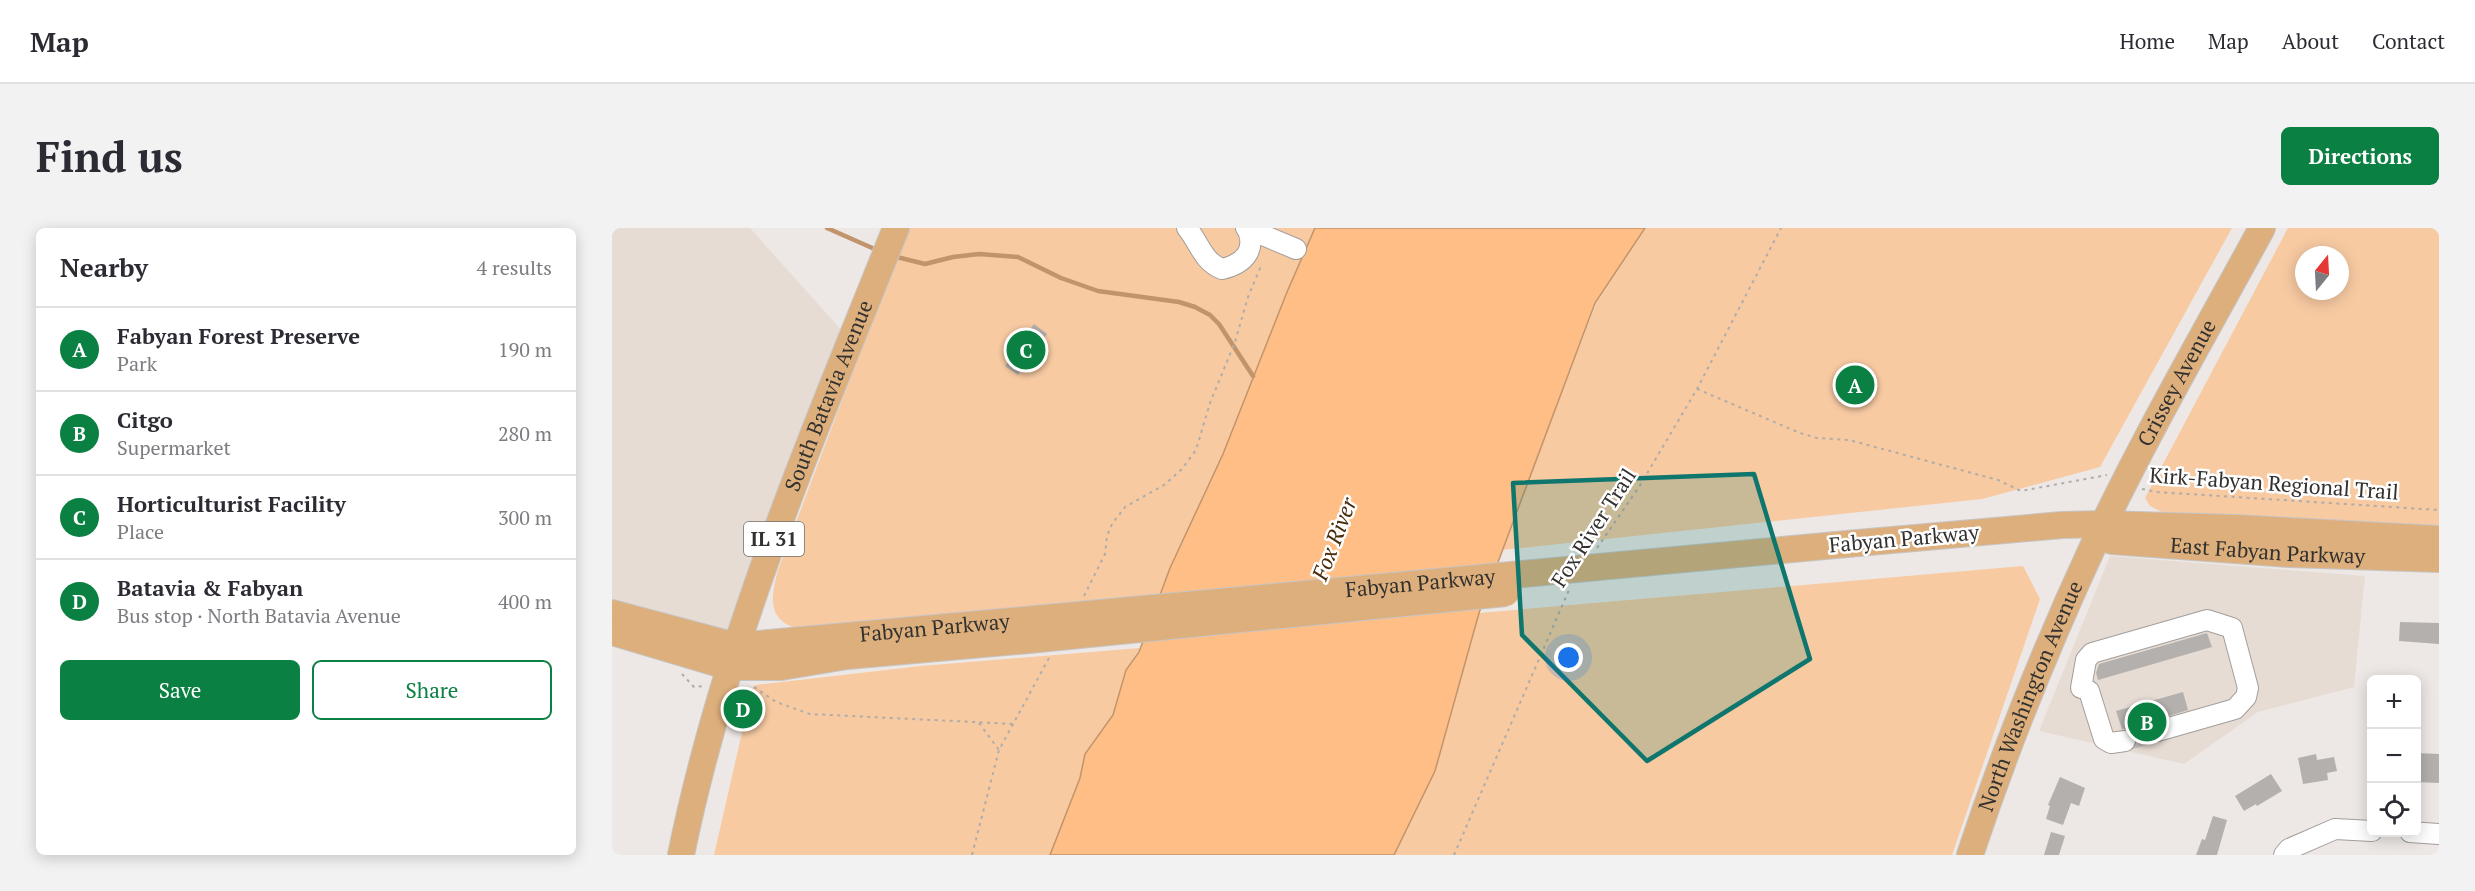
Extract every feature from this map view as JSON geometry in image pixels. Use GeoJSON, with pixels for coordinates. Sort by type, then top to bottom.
{"type":"FeatureCollection","features":[{"type":"Feature","properties":{"kind":"main road","name":"Crissey Avenue"},"geometry":{"type":"LineString","coordinates":[[2100,532],[2262,228]]}},
{"type":"Feature","properties":{"kind":"main road","name":"South Batavia Avenue"},"geometry":{"type":"LineString","coordinates":[[733,657],[844,353],[893,234]]}},
{"type":"Feature","properties":{"kind":"main road","name":"East Fabyan Parkway"},"geometry":{"type":"LineString","coordinates":[[2100,532],[2236,528],[2439,539]]}},
{"type":"Feature","properties":{"kind":"main road","name":"Fabyan Parkway"},"geometry":{"type":"LineString","coordinates":[[733,657],[781,667],[1027,630],[1860,551],[2100,532]]}},
{"type":"Feature","properties":{"kind":"main road","name":"East Fabyan Parkway"},"geometry":{"type":"LineString","coordinates":[[2100,532],[2290,554],[2439,559]]}},
{"type":"Feature","properties":{"kind":"main road","name":"North Washington Avenue"},"geometry":{"type":"LineString","coordinates":[[1970,855],[1984,812],[2049,645],[2100,532]]}},
{"type":"Feature","properties":{"kind":"main road"},"geometry":{"type":"LineString","coordinates":[[612,613],[733,657]]}},
{"type":"Feature","properties":{"kind":"main road"},"geometry":{"type":"LineString","coordinates":[[612,632],[733,657]]}},
{"type":"Feature","properties":{"kind":"main road","name":"IL 31"},"geometry":{"type":"LineString","coordinates":[[681,855],[733,657]]}},
{"type":"Feature","properties":{"kind":"street"},"geometry":{"type":"LineString","coordinates":[[1187,228],[1208,261],[1222,269],[1240,263],[1247,255],[1251,238],[1246,228]]}},
{"type":"Feature","properties":{"kind":"street"},"geometry":{"type":"LineString","coordinates":[[1246,228],[1296,249]]}},
{"type":"Feature","properties":{"kind":"street"},"geometry":{"type":"LineString","coordinates":[[2125,741],[2111,743],[2104,739],[2085,690],[2086,660],[2092,653],[2207,620],[2232,628],[2248,688],[2242,703],[2235,709],[2158,731]]}},
{"type":"Feature","properties":{"kind":"street"},"geometry":{"type":"LineString","coordinates":[[2284,855],[2289,849],[2335,829],[2367,831]]}},
{"type":"Feature","properties":{"kind":"street"},"geometry":{"type":"LineString","coordinates":[[2421,833],[2439,834]]}},
{"type":"Feature","properties":{"kind":"path","name":"Fox River Trail"},"geometry":{"type":"LineString","coordinates":[[1592,556],[1639,487],[1697,389],[1780,228]]}},
{"type":"Feature","properties":{"kind":"path"},"geometry":{"type":"LineString","coordinates":[[1079,604],[1105,554],[1107,536],[1112,524],[1125,507],[1164,485],[1182,469],[1196,450],[1210,403],[1235,342],[1248,297],[1266,253],[1269,238]]}},
{"type":"Feature","properties":{"kind":"path","name":"Kirk-Fabyan Regional Trail"},"geometry":{"type":"LineString","coordinates":[[1697,389],[1800,433],[1817,438],[1849,440],[1998,480],[2021,491],[2107,475],[2124,485],[2157,492],[2439,510]]}},
{"type":"Feature","properties":{"kind":"path","name":"Fox River Trail"},"geometry":{"type":"LineString","coordinates":[[1454,855],[1567,594],[1573,585]]}},
{"type":"Feature","properties":{"kind":"path"},"geometry":{"type":"LineString","coordinates":[[972,855],[999,750],[1052,654]]}},
{"type":"Feature","properties":{"kind":"path"},"geometry":{"type":"LineString","coordinates":[[749,684],[776,702],[810,714],[1014,723]]}},
{"type":"Feature","properties":{"kind":"path"},"geometry":{"type":"LineString","coordinates":[[977,722],[999,750]]}},
{"type":"Feature","properties":{"kind":"highlighted area"},"geometry":{"type":"Polygon","coordinates":[[[1754,474],[1810,659],[1647,761],[1522,635],[1513,483],[1754,474]]]}},
{"type":"Feature","properties":{"kind":"shaded area"},"geometry":{"type":"Polygon","coordinates":[[[612,228],[750,228],[844,333],[731,638],[612,603],[612,228]]]}},
{"type":"Feature","properties":{"kind":"shaded area"},"geometry":{"type":"Polygon","coordinates":[[[907,228],[1315,228],[1287,292],[1223,454],[1159,597],[799,629],[788,625],[776,613],[773,598],[778,570],[907,228]]]}},
{"type":"Feature","properties":{"kind":"shaded area"},"geometry":{"type":"Polygon","coordinates":[[[1645,228],[2232,228],[2100,467],[1982,499],[1502,550],[1596,303],[1645,228]]]}},
{"type":"Feature","properties":{"kind":"shaded area"},"geometry":{"type":"Polygon","coordinates":[[[2288,228],[2439,228],[2439,529],[2164,513],[2150,506],[2145,498],[2288,228]]]}},
{"type":"Feature","properties":{"kind":"shaded area"},"geometry":{"type":"Polygon","coordinates":[[[2110,556],[2365,576],[2354,687],[2258,712],[2184,764],[2039,731],[2110,556]]]}},
{"type":"Feature","properties":{"kind":"shaded area"},"geometry":{"type":"Polygon","coordinates":[[[2023,566],[2040,599],[1952,855],[1394,855],[1435,771],[1479,613],[2023,566]]]}},
{"type":"Feature","properties":{"kind":"shaded area"},"geometry":{"type":"Polygon","coordinates":[[[1140,648],[1126,670],[1113,715],[1085,754],[1080,778],[1050,855],[714,855],[752,689],[755,685],[921,666],[1140,648]]]}},
{"type":"Feature","properties":{"kind":"water","name":"Fox River"},"geometry":{"type":"Polygon","coordinates":[[[1315,228],[1645,228],[1595,303],[1479,613],[1435,771],[1394,855],[1050,855],[1080,778],[1085,754],[1113,715],[1126,670],[1139,652],[1170,568],[1223,454],[1287,292],[1315,228]]]}},
{"type":"Feature","properties":{"kind":"building"},"geometry":{"type":"Polygon","coordinates":[[[1034,324],[1047,334],[1018,375],[1005,366],[1034,324]]]}},
{"type":"Feature","properties":{"kind":"building"},"geometry":{"type":"Polygon","coordinates":[[[2400,622],[2439,623],[2439,644],[2399,641],[2400,622]]]}},
{"type":"Feature","properties":{"kind":"building"},"geometry":{"type":"Polygon","coordinates":[[[2207,633],[2212,647],[2098,680],[2096,673],[2099,664],[2207,633]]]}},
{"type":"Feature","properties":{"kind":"building"},"geometry":{"type":"Polygon","coordinates":[[[2183,692],[2188,710],[2150,722],[2146,734],[2152,741],[2136,746],[2137,739],[2134,733],[2122,729],[2116,711],[2183,692]]]}},
{"type":"Feature","properties":{"kind":"building"},"geometry":{"type":"Polygon","coordinates":[[[2421,753],[2439,754],[2439,783],[2421,782],[2421,753]]]}},
{"type":"Feature","properties":{"kind":"building"},"geometry":{"type":"Polygon","coordinates":[[[2316,754],[2317,760],[2334,757],[2337,771],[2327,773],[2328,780],[2303,784],[2298,758],[2316,754]]]}},
{"type":"Feature","properties":{"kind":"building"},"geometry":{"type":"Polygon","coordinates":[[[2271,774],[2282,791],[2244,811],[2235,796],[2271,774]]]}},
{"type":"Feature","properties":{"kind":"building"},"geometry":{"type":"Polygon","coordinates":[[[2060,777],[2085,788],[2079,806],[2071,803],[2063,825],[2046,819],[2050,806],[2048,805],[2060,777]]]}},
{"type":"Feature","properties":{"kind":"building"},"geometry":{"type":"Polygon","coordinates":[[[2213,816],[2227,820],[2217,855],[2196,855],[2202,839],[2205,840],[2213,816]]]}},
{"type":"Feature","properties":{"kind":"building"},"geometry":{"type":"Polygon","coordinates":[[[2051,832],[2065,836],[2059,855],[2044,855],[2051,832]]]}},
{"type":"Feature","properties":{"kind":"waterway"},"geometry":{"type":"LineString","coordinates":[[827,228],[879,251]]}},
{"type":"Feature","properties":{"kind":"waterway"},"geometry":{"type":"LineString","coordinates":[[893,256],[925,264],[979,254],[1018,257],[1061,278],[1098,291],[1179,302],[1195,307],[1210,315],[1219,324],[1253,376]]}},
{"type":"Feature","properties":{"kind":"tunnel"},"geometry":{"type":"LineString","coordinates":[[2125,741],[2158,731]]}},
{"type":"Feature","properties":{"kind":"place","name":"Horticulturist Facility"},"geometry":{"type":"Point","coordinates":[1026,350]}},
{"type":"Feature","properties":{"kind":"place","name":"Fabyan Forest Preserve"},"geometry":{"type":"Point","coordinates":[1855,385]}},
{"type":"Feature","properties":{"kind":"place","name":"Batavia & Fabyan"},"geometry":{"type":"Point","coordinates":[743,709]}},
{"type":"Feature","properties":{"kind":"place","name":"Citgo"},"geometry":{"type":"Point","coordinates":[2147,722]}}]}
